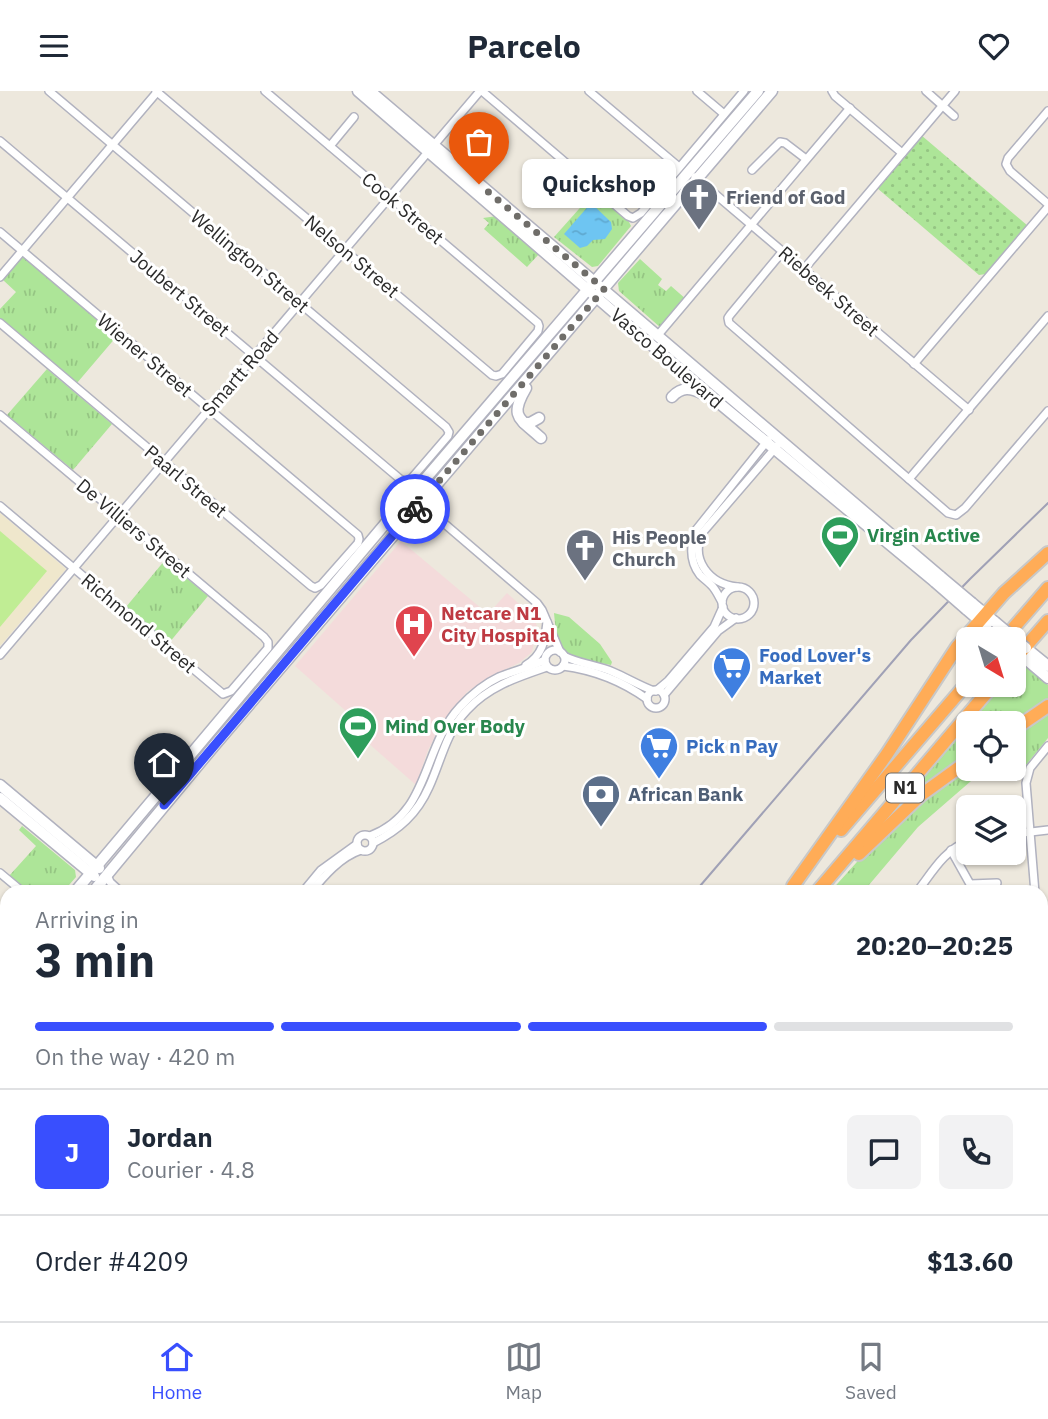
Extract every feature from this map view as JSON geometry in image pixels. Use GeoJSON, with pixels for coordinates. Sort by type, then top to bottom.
{"type":"FeatureCollection","features":[{"type":"Feature","properties":{"kind":"highway"},"geometry":{"type":"LineString","coordinates":[[979,627],[987,622],[1003,593],[1048,553]]}},
{"type":"Feature","properties":{"kind":"highway"},"geometry":{"type":"LineString","coordinates":[[1014,627],[1048,588]]}},
{"type":"Feature","properties":{"kind":"highway"},"geometry":{"type":"LineString","coordinates":[[968,627],[969,608]]}},
{"type":"Feature","properties":{"kind":"highway"},"geometry":{"type":"LineString","coordinates":[[1026,646],[1048,621]]}},
{"type":"Feature","properties":{"kind":"highway"},"geometry":{"type":"LineString","coordinates":[[793,885],[887,754],[956,650]]}},
{"type":"Feature","properties":{"kind":"highway","name":"N1"},"geometry":{"type":"LineString","coordinates":[[793,885],[956,696]]}},
{"type":"Feature","properties":{"kind":"highway","name":"N1"},"geometry":{"type":"LineString","coordinates":[[823,885],[983,697]]}},
{"type":"Feature","properties":{"kind":"highway"},"geometry":{"type":"LineString","coordinates":[[1026,721],[1048,706]]}},
{"type":"Feature","properties":{"kind":"highway"},"geometry":{"type":"LineString","coordinates":[[830,885],[908,805],[956,770]]}},
{"type":"Feature","properties":{"kind":"main road","name":"Vasco Boulevard"},"geometry":{"type":"LineString","coordinates":[[358,91],[431,148]]}},
{"type":"Feature","properties":{"kind":"main road","name":"Vasco Boulevard"},"geometry":{"type":"LineString","coordinates":[[370,91],[431,148],[600,293],[713,398],[774,441]]}},
{"type":"Feature","properties":{"kind":"main road"},"geometry":{"type":"LineString","coordinates":[[80,885],[758,91]]}},
{"type":"Feature","properties":{"kind":"main road"},"geometry":{"type":"LineString","coordinates":[[101,885],[214,746],[600,293],[689,173],[772,91]]}},
{"type":"Feature","properties":{"kind":"main road","name":"Vasco Boulevard"},"geometry":{"type":"LineString","coordinates":[[600,293],[657,335],[774,441],[987,622]]}},
{"type":"Feature","properties":{"kind":"main road"},"geometry":{"type":"LineString","coordinates":[[538,366],[516,406],[518,416],[541,438]]}},
{"type":"Feature","properties":{"kind":"main road"},"geometry":{"type":"LineString","coordinates":[[672,397],[688,388],[713,398]]}},
{"type":"Feature","properties":{"kind":"main road"},"geometry":{"type":"LineString","coordinates":[[524,423],[539,418]]}},
{"type":"Feature","properties":{"kind":"main road"},"geometry":{"type":"LineString","coordinates":[[987,622],[992,627]]}},
{"type":"Feature","properties":{"kind":"main road"},"geometry":{"type":"LineString","coordinates":[[987,622],[1035,661],[1048,678]]}},
{"type":"Feature","properties":{"kind":"main road"},"geometry":{"type":"LineString","coordinates":[[1026,656],[1048,666]]}},
{"type":"Feature","properties":{"kind":"main road"},"geometry":{"type":"LineString","coordinates":[[0,785],[17,806],[106,880]]}},
{"type":"Feature","properties":{"kind":"main road"},"geometry":{"type":"LineString","coordinates":[[0,799],[17,806]]}},
{"type":"Feature","properties":{"kind":"street","name":"Wellington Street"},"geometry":{"type":"LineString","coordinates":[[49,91],[449,432]]}},
{"type":"Feature","properties":{"kind":"street"},"geometry":{"type":"LineString","coordinates":[[0,277],[157,91]]}},
{"type":"Feature","properties":{"kind":"street","name":"Nelson Street"},"geometry":{"type":"LineString","coordinates":[[157,91],[494,375],[502,374],[538,331],[539,326]]}},
{"type":"Feature","properties":{"kind":"street","name":"Cook Street"},"geometry":{"type":"LineString","coordinates":[[265,91],[539,326]]}},
{"type":"Feature","properties":{"kind":"street"},"geometry":{"type":"LineString","coordinates":[[481,91],[628,216],[635,218],[689,173],[724,114],[744,91]]}},
{"type":"Feature","properties":{"kind":"street","name":"Smartt Road"},"geometry":{"type":"LineString","coordinates":[[0,655],[481,91]]}},
{"type":"Feature","properties":{"kind":"street","name":"Riebeek Street"},"geometry":{"type":"LineString","coordinates":[[589,91],[751,224],[969,410]]}},
{"type":"Feature","properties":{"kind":"street"},"geometry":{"type":"LineString","coordinates":[[697,91],[724,114]]}},
{"type":"Feature","properties":{"kind":"street"},"geometry":{"type":"LineString","coordinates":[[832,91],[902,153]]}},
{"type":"Feature","properties":{"kind":"street"},"geometry":{"type":"LineString","coordinates":[[926,91],[954,116]]}},
{"type":"Feature","properties":{"kind":"street"},"geometry":{"type":"LineString","coordinates":[[804,269],[955,91]]}},
{"type":"Feature","properties":{"kind":"street"},"geometry":{"type":"LineString","coordinates":[[657,335],[850,108]]}},
{"type":"Feature","properties":{"kind":"street"},"geometry":{"type":"LineString","coordinates":[[914,364],[1048,206],[1010,171],[1006,164],[1008,158],[1048,111]]}},
{"type":"Feature","properties":{"kind":"street"},"geometry":{"type":"LineString","coordinates":[[330,146],[354,117]]}},
{"type":"Feature","properties":{"kind":"street","name":"Joubert Street"},"geometry":{"type":"LineString","coordinates":[[0,141],[404,481],[411,479],[449,432]]}},
{"type":"Feature","properties":{"kind":"street"},"geometry":{"type":"LineString","coordinates":[[752,170],[780,142],[806,159]]}},
{"type":"Feature","properties":{"kind":"street","name":"Wiener Street"},"geometry":{"type":"LineString","coordinates":[[0,232],[354,533]]}},
{"type":"Feature","properties":{"kind":"street"},"geometry":{"type":"LineString","coordinates":[[783,251],[730,315],[729,323],[948,513],[956,515],[965,508],[1048,411]]}},
{"type":"Feature","properties":{"kind":"street"},"geometry":{"type":"LineString","coordinates":[[909,479],[1048,316]]}},
{"type":"Feature","properties":{"kind":"street","name":"Paarl Street"},"geometry":{"type":"LineString","coordinates":[[0,323],[313,587],[321,585],[358,543],[359,537],[354,533]]}},
{"type":"Feature","properties":{"kind":"street","name":"De Villiers Street"},"geometry":{"type":"LineString","coordinates":[[0,415],[268,642]]}},
{"type":"Feature","properties":{"kind":"street"},"geometry":{"type":"LineString","coordinates":[[774,441],[699,539],[698,555],[706,572],[719,582],[747,589],[752,595],[754,607],[744,618],[736,618],[727,614],[713,587],[695,566],[692,539],[696,530],[774,441]]}},
{"type":"Feature","properties":{"kind":"street"},"geometry":{"type":"LineString","coordinates":[[411,495],[542,610],[547,621],[562,654],[565,661],[563,666],[554,670],[547,660],[547,621]]}},
{"type":"Feature","properties":{"kind":"street","name":"Richmond Street"},"geometry":{"type":"LineString","coordinates":[[0,506],[223,694],[231,691],[267,650],[268,642]]}},
{"type":"Feature","properties":{"kind":"street"},"geometry":{"type":"LineString","coordinates":[[736,618],[718,631],[664,695],[664,703],[657,708],[650,706],[649,694],[668,681],[714,627],[723,598],[729,590],[737,587]]}},
{"type":"Feature","properties":{"kind":"street"},"geometry":{"type":"LineString","coordinates":[[309,885],[321,870],[359,847],[368,850],[372,840],[399,818],[423,782],[441,734],[461,706],[491,682],[537,657],[544,642],[547,621]]}},
{"type":"Feature","properties":{"kind":"street"},"geometry":{"type":"LineString","coordinates":[[317,885],[336,865],[359,847],[361,835],[372,840],[396,831],[406,822],[429,787],[444,745],[465,711],[479,698],[547,660],[554,650],[574,661],[611,671],[664,695]]}},
{"type":"Feature","properties":{"kind":"street"},"geometry":{"type":"LineString","coordinates":[[515,671],[547,660]]}},
{"type":"Feature","properties":{"kind":"street"},"geometry":{"type":"LineString","coordinates":[[563,666],[608,677],[648,699]]}},
{"type":"Feature","properties":{"kind":"street"},"geometry":{"type":"LineString","coordinates":[[1034,885],[1026,777],[1032,764],[1048,746]]}},
{"type":"Feature","properties":{"kind":"street"},"geometry":{"type":"LineString","coordinates":[[1026,832],[1048,830]]}},
{"type":"Feature","properties":{"kind":"street"},"geometry":{"type":"LineString","coordinates":[[924,885],[936,866],[956,847]]}},
{"type":"Feature","properties":{"kind":"street"},"geometry":{"type":"LineString","coordinates":[[951,850],[970,884],[997,883]]}},
{"type":"Feature","properties":{"kind":"street"},"geometry":{"type":"LineString","coordinates":[[0,873],[14,885]]}},
{"type":"Feature","properties":{"kind":"street"},"geometry":{"type":"LineString","coordinates":[[106,880],[112,885]]}},
{"type":"Feature","properties":{"kind":"shaded area"},"geometry":{"type":"Polygon","coordinates":[[[0,513],[66,569],[0,646],[0,513]]]}},
{"type":"Feature","properties":{"kind":"shaded area","name":"Netcare N1 City Hospital"},"geometry":{"type":"Polygon","coordinates":[[[401,541],[488,614],[507,593],[532,615],[537,626],[532,652],[519,663],[489,677],[467,692],[443,721],[428,750],[416,785],[343,721],[347,712],[295,666],[401,541]]]}},
{"type":"Feature","properties":{"kind":"green space"},"geometry":{"type":"Polygon","coordinates":[[[921,135],[1028,226],[986,274],[979,275],[877,188],[921,135]]]}},
{"type":"Feature","properties":{"kind":"green space"},"geometry":{"type":"Polygon","coordinates":[[[595,191],[627,218],[631,226],[598,266],[592,267],[554,237],[595,191]]]}},
{"type":"Feature","properties":{"kind":"green space"},"geometry":{"type":"Polygon","coordinates":[[[497,216],[539,254],[527,267],[484,229],[489,223],[483,218],[497,216]]]}},
{"type":"Feature","properties":{"kind":"green space"},"geometry":{"type":"Polygon","coordinates":[[[22,257],[117,336],[77,383],[0,318],[0,309],[16,292],[3,280],[22,257]]]}},
{"type":"Feature","properties":{"kind":"green space"},"geometry":{"type":"Polygon","coordinates":[[[640,259],[662,279],[658,285],[666,291],[671,286],[687,300],[661,328],[619,291],[618,283],[640,259]]]}},
{"type":"Feature","properties":{"kind":"green space"},"geometry":{"type":"Polygon","coordinates":[[[47,369],[112,424],[73,470],[7,415],[47,369]]]}},
{"type":"Feature","properties":{"kind":"green space"},"geometry":{"type":"Polygon","coordinates":[[[0,531],[47,571],[0,627],[0,531]]]}},
{"type":"Feature","properties":{"kind":"green space"},"geometry":{"type":"Polygon","coordinates":[[[165,560],[208,596],[169,643],[126,607],[165,560]]]}},
{"type":"Feature","properties":{"kind":"green space"},"geometry":{"type":"Polygon","coordinates":[[[554,613],[569,617],[600,644],[612,662],[611,665],[568,654],[559,640],[554,613]]]}},
{"type":"Feature","properties":{"kind":"green space"},"geometry":{"type":"Polygon","coordinates":[[[1026,666],[1048,685],[1048,700],[1026,714],[1026,711],[979,711],[991,697],[1026,697],[1026,666]]]}},
{"type":"Feature","properties":{"kind":"green space"},"geometry":{"type":"Polygon","coordinates":[[[1048,710],[1048,738],[1026,765],[1026,725],[1048,710]]]}},
{"type":"Feature","properties":{"kind":"green space"},"geometry":{"type":"Polygon","coordinates":[[[956,738],[956,767],[869,839],[956,738]]]}},
{"type":"Feature","properties":{"kind":"green space"},"geometry":{"type":"Polygon","coordinates":[[[956,777],[956,781],[971,781],[918,827],[869,885],[836,885],[902,817],[956,777]]]}},
{"type":"Feature","properties":{"kind":"green space"},"geometry":{"type":"Polygon","coordinates":[[[22,826],[75,870],[76,877],[69,885],[19,885],[9,876],[36,846],[19,830],[22,826]]]}},
{"type":"Feature","properties":{"kind":"water"},"geometry":{"type":"Polygon","coordinates":[[[591,203],[611,222],[612,229],[605,239],[593,240],[580,248],[564,234],[591,203]]]}},
{"type":"Feature","properties":{"kind":"railway"},"geometry":{"type":"LineString","coordinates":[[701,885],[911,640],[1048,503]]}},
{"type":"Feature","properties":{"kind":"way so far"},"geometry":{"type":"LineString","coordinates":[[415,509],[604,289],[479,184]]}},
{"type":"Feature","properties":{"kind":"place","name":"Quickshop"},"geometry":{"type":"Point","coordinates":[479,184]}},
{"type":"Feature","properties":{"kind":"place","name":"Friend of God"},"geometry":{"type":"Point","coordinates":[699,231]}},
{"type":"Feature","properties":{"kind":"place","name":"Virgin Active"},"geometry":{"type":"Point","coordinates":[840,569]}},
{"type":"Feature","properties":{"kind":"place","name":"His People Church"},"geometry":{"type":"Point","coordinates":[585,582]}},
{"type":"Feature","properties":{"kind":"place","name":"Netcare N1 City Hospital"},"geometry":{"type":"Point","coordinates":[414,658]}},
{"type":"Feature","properties":{"kind":"place","name":"Food Lover's Market"},"geometry":{"type":"Point","coordinates":[732,700]}},
{"type":"Feature","properties":{"kind":"place","name":"Mind Over Body"},"geometry":{"type":"Point","coordinates":[358,760]}},
{"type":"Feature","properties":{"kind":"place","name":"Pick n Pay"},"geometry":{"type":"Point","coordinates":[659,780]}},
{"type":"Feature","properties":{"kind":"place","name":"African Bank"},"geometry":{"type":"Point","coordinates":[601,828]}},
{"type":"Feature","properties":{"kind":"route"},"geometry":{"type":"LineString","coordinates":[[164,805],[415,509]]}}]}
